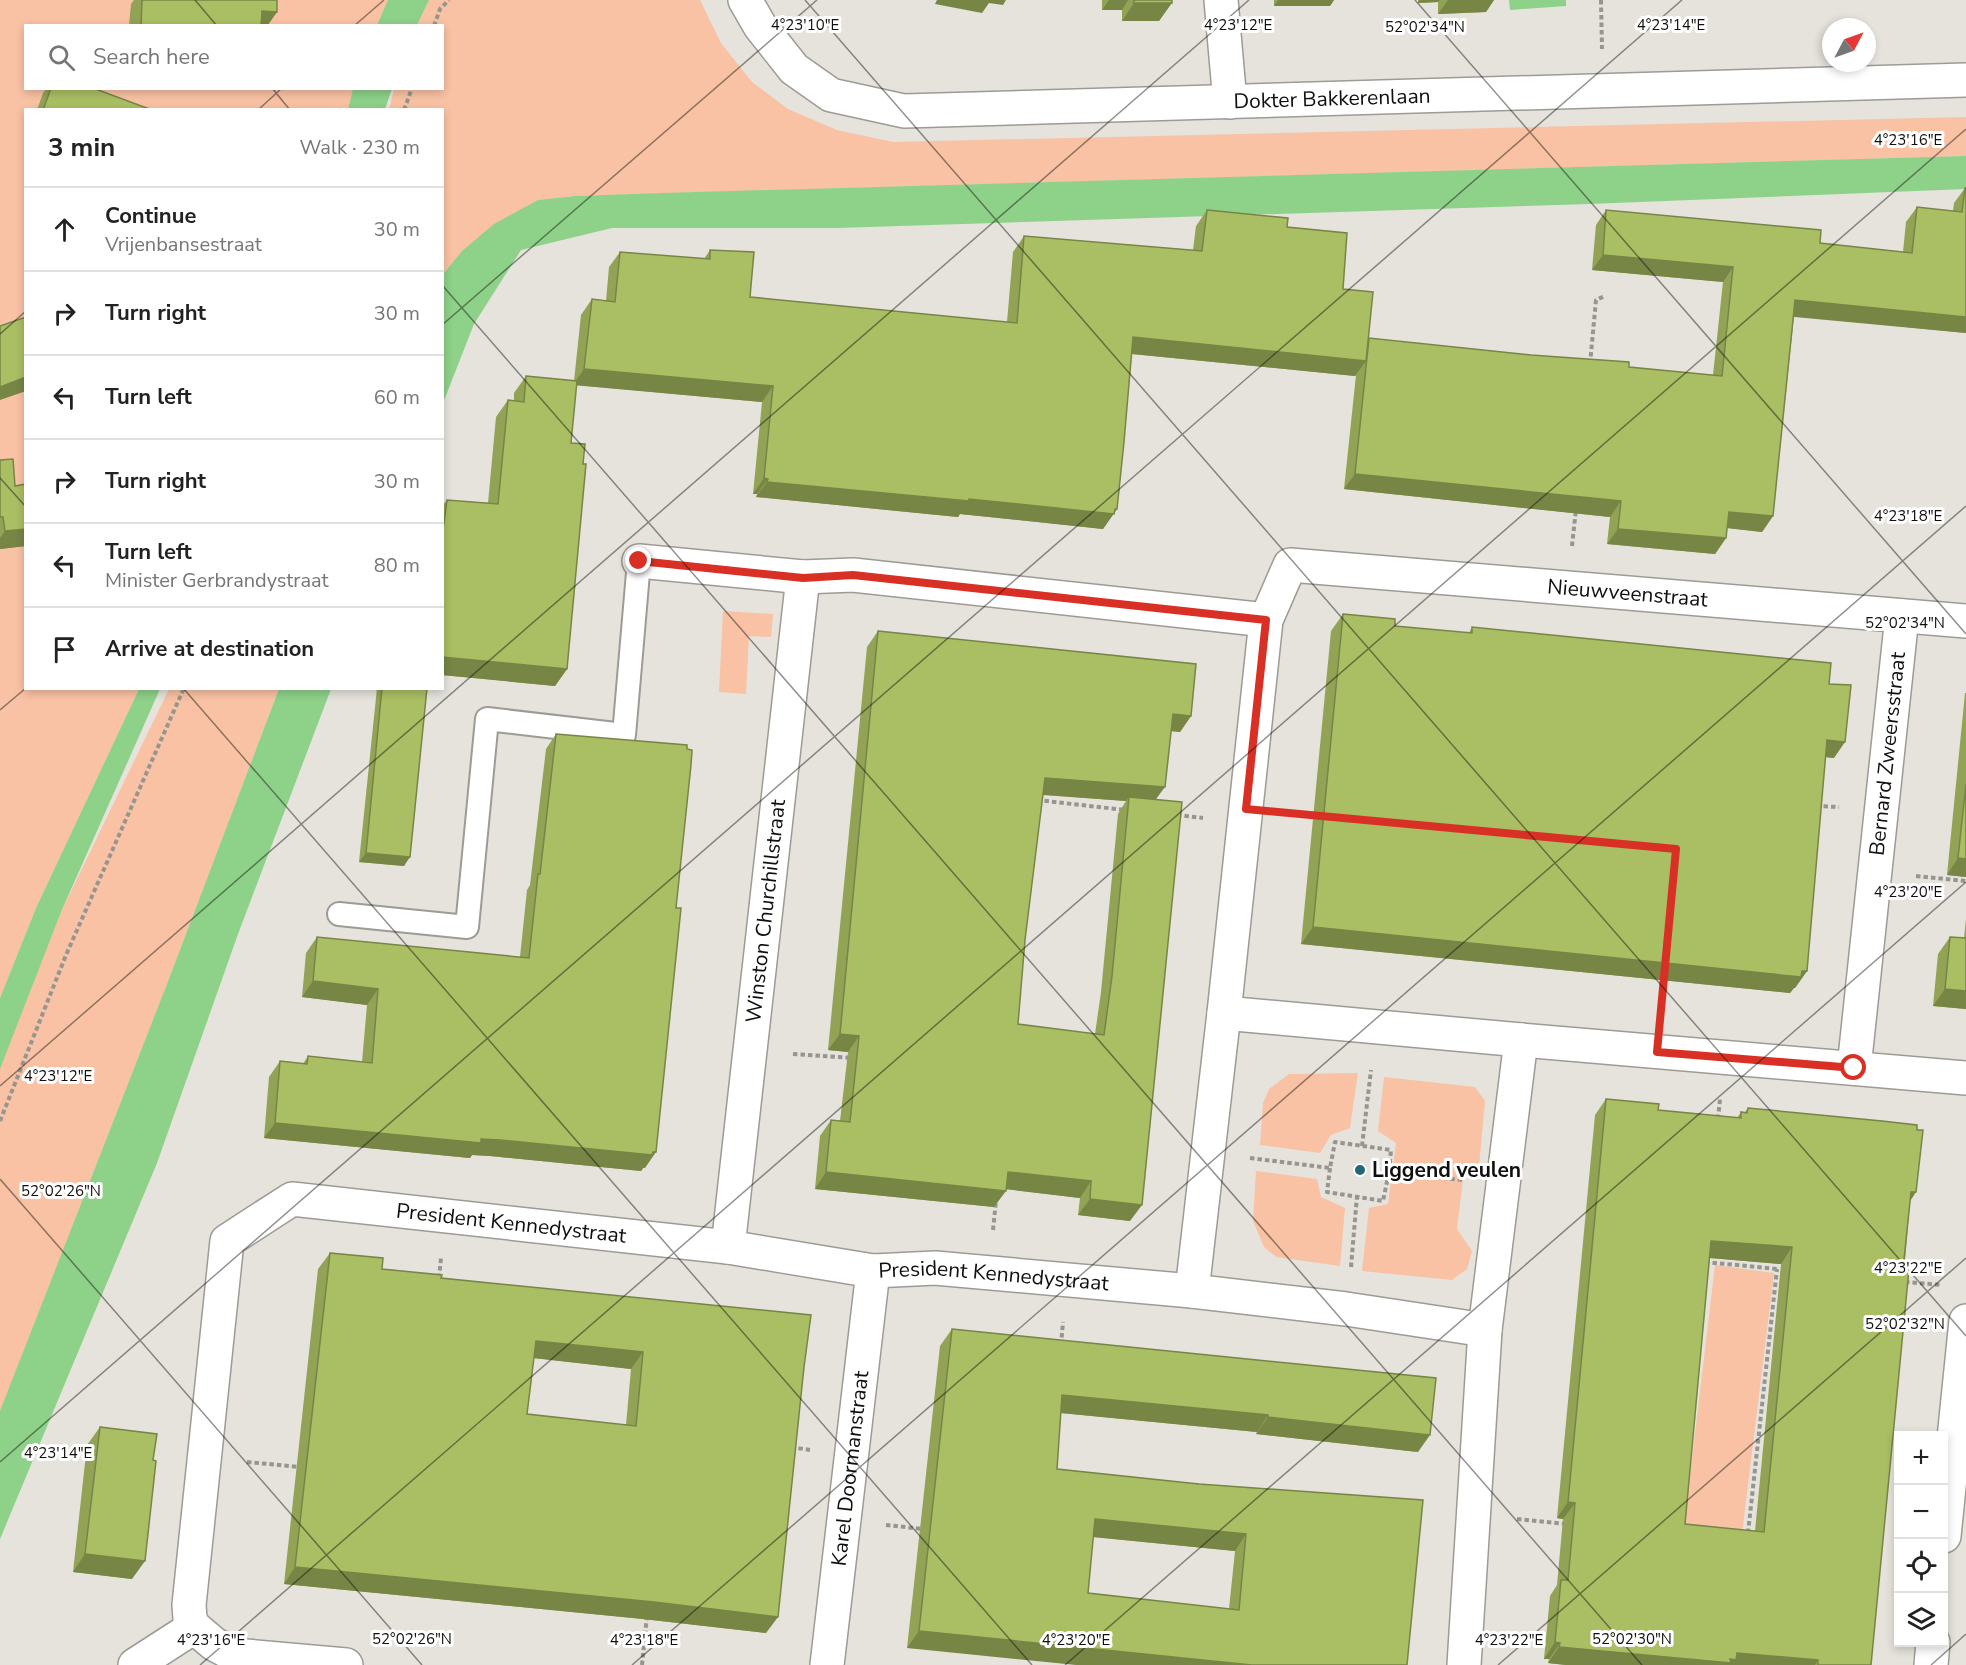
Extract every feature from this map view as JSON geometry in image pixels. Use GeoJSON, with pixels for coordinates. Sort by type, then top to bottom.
{"type":"FeatureCollection","features":[{"type":"Feature","properties":{"kind":"street","name":"Dokter Bakkerenlaan"},"geometry":{"type":"LineString","coordinates":[[745,0],[760,26],[794,69],[831,95],[904,111],[1966,80]]}},
{"type":"Feature","properties":{"kind":"street"},"geometry":{"type":"LineString","coordinates":[[1221,0],[1230,102]]}},
{"type":"Feature","properties":{"kind":"street"},"geometry":{"type":"LineString","coordinates":[[639,561],[803,578],[853,575],[1266,620],[1192,1291]]}},
{"type":"Feature","properties":{"kind":"street","name":"Nieuwveenstraat"},"geometry":{"type":"LineString","coordinates":[[1266,620],[1290,565],[1966,621]]}},
{"type":"Feature","properties":{"kind":"street","name":"Winston Churchillstraat"},"geometry":{"type":"LineString","coordinates":[[728,1247],[803,578]]}},
{"type":"Feature","properties":{"kind":"street","name":"Bernard Zweersstraat"},"geometry":{"type":"LineString","coordinates":[[1854,1068],[1902,616]]}},
{"type":"Feature","properties":{"kind":"street"},"geometry":{"type":"LineString","coordinates":[[1224,1013],[1966,1078]]}},
{"type":"Feature","properties":{"kind":"street"},"geometry":{"type":"LineString","coordinates":[[1464,1665],[1485,1330],[1521,1040]]}},
{"type":"Feature","properties":{"kind":"street","name":"President Kennedystraat"},"geometry":{"type":"LineString","coordinates":[[194,1627],[190,1619],[189,1605],[227,1241],[292,1199],[728,1247],[873,1271],[935,1268],[1192,1291],[1346,1309],[1485,1330]]}},
{"type":"Feature","properties":{"kind":"street","name":"Karel Doormanstraat"},"geometry":{"type":"LineString","coordinates":[[827,1665],[873,1271]]}},
{"type":"Feature","properties":{"kind":"street"},"geometry":{"type":"LineString","coordinates":[[1948,1497],[1966,1321]]}},
{"type":"Feature","properties":{"kind":"street"},"geometry":{"type":"LineString","coordinates":[[135,1665],[194,1627],[214,1644],[229,1652],[246,1656],[346,1665]]}},
{"type":"Feature","properties":{"kind":"street"},"geometry":{"type":"LineString","coordinates":[[1931,1665],[1933,1647]]}},
{"type":"Feature","properties":{"kind":"lane"},"geometry":{"type":"LineString","coordinates":[[339,914],[466,927],[487,719],[624,735],[639,561]]}},
{"type":"Feature","properties":{"kind":"path"},"geometry":{"type":"LineString","coordinates":[[435,24],[440,9],[449,0]]}},
{"type":"Feature","properties":{"kind":"path"},"geometry":{"type":"LineString","coordinates":[[1601,0],[1602,18]]}},
{"type":"Feature","properties":{"kind":"path"},"geometry":{"type":"LineString","coordinates":[[405,108],[411,90]]}},
{"type":"Feature","properties":{"kind":"path"},"geometry":{"type":"LineString","coordinates":[[1589,369],[1596,300],[1605,297]]}},
{"type":"Feature","properties":{"kind":"path"},"geometry":{"type":"LineString","coordinates":[[1568,589],[1576,508]]}},
{"type":"Feature","properties":{"kind":"path"},"geometry":{"type":"LineString","coordinates":[[0,1121],[66,955],[183,690]]}},
{"type":"Feature","properties":{"kind":"path"},"geometry":{"type":"LineString","coordinates":[[1028,799],[1134,811]]}},
{"type":"Feature","properties":{"kind":"path"},"geometry":{"type":"LineString","coordinates":[[1811,806],[1882,810]]}},
{"type":"Feature","properties":{"kind":"path"},"geometry":{"type":"LineString","coordinates":[[1246,809],[1327,817]]}},
{"type":"Feature","properties":{"kind":"path"},"geometry":{"type":"LineString","coordinates":[[1170,814],[1205,818]]}},
{"type":"Feature","properties":{"kind":"path"},"geometry":{"type":"LineString","coordinates":[[1657,1052],[1665,968]]}},
{"type":"Feature","properties":{"kind":"path"},"geometry":{"type":"LineString","coordinates":[[1362,1146],[1376,1027]]}},
{"type":"Feature","properties":{"kind":"path"},"geometry":{"type":"LineString","coordinates":[[750,1051],[854,1059]]}},
{"type":"Feature","properties":{"kind":"path"},"geometry":{"type":"LineString","coordinates":[[1717,1125],[1724,1057]]}},
{"type":"Feature","properties":{"kind":"path"},"geometry":{"type":"LineString","coordinates":[[1335,1142],[1362,1146],[1391,1150],[1383,1201],[1327,1192],[1335,1142]]}},
{"type":"Feature","properties":{"kind":"path"},"geometry":{"type":"LineString","coordinates":[[1249,1168],[1250,1157],[1330,1168]]}},
{"type":"Feature","properties":{"kind":"path"},"geometry":{"type":"LineString","coordinates":[[1389,1172],[1466,1181]]}},
{"type":"Feature","properties":{"kind":"path"},"geometry":{"type":"LineString","coordinates":[[990,1272],[997,1192]]}},
{"type":"Feature","properties":{"kind":"path"},"geometry":{"type":"LineString","coordinates":[[1346,1309],[1357,1196]]}},
{"type":"Feature","properties":{"kind":"path"},"geometry":{"type":"LineString","coordinates":[[438,1287],[446,1216]]}},
{"type":"Feature","properties":{"kind":"path"},"geometry":{"type":"LineString","coordinates":[[1705,1251],[1704,1262],[1789,1270]]}},
{"type":"Feature","properties":{"kind":"path"},"geometry":{"type":"LineString","coordinates":[[1747,1541],[1778,1269]]}},
{"type":"Feature","properties":{"kind":"path"},"geometry":{"type":"LineString","coordinates":[[1060,1348],[1068,1280]]}},
{"type":"Feature","properties":{"kind":"path"},"geometry":{"type":"LineString","coordinates":[[1895,1281],[1942,1285]]}},
{"type":"Feature","properties":{"kind":"path"},"geometry":{"type":"LineString","coordinates":[[783,1446],[851,1455]]}},
{"type":"Feature","properties":{"kind":"path"},"geometry":{"type":"LineString","coordinates":[[204,1458],[311,1468]]}},
{"type":"Feature","properties":{"kind":"path"},"geometry":{"type":"LineString","coordinates":[[1473,1515],[1575,1524]]}},
{"type":"Feature","properties":{"kind":"path"},"geometry":{"type":"LineString","coordinates":[[844,1520],[924,1529]]}},
{"type":"Feature","properties":{"kind":"path"},"geometry":{"type":"LineString","coordinates":[[642,1665],[648,1607]]}},
{"type":"Feature","properties":{"kind":"shaded area"},"geometry":{"type":"Polygon","coordinates":[[[0,0],[388,0],[377,24],[24,24],[24,90],[353,90],[348,108],[24,108],[24,690],[139,690],[36,908],[0,998],[0,0]]]}},
{"type":"Feature","properties":{"kind":"shaded area"},"geometry":{"type":"Polygon","coordinates":[[[388,0],[429,0],[417,24],[377,24],[388,0]]]}},
{"type":"Feature","properties":{"kind":"shaded area"},"geometry":{"type":"Polygon","coordinates":[[[429,0],[700,0],[721,43],[752,82],[788,109],[837,130],[893,142],[1966,117],[1966,156],[575,196],[538,200],[462,251],[444,273],[444,108],[389,108],[394,90],[444,90],[444,24],[417,24],[429,0]]]}},
{"type":"Feature","properties":{"kind":"shaded area"},"geometry":{"type":"Polygon","coordinates":[[[1509,0],[1566,0],[1566,6],[1510,10],[1509,0]]]}},
{"type":"Feature","properties":{"kind":"shaded area"},"geometry":{"type":"Polygon","coordinates":[[[353,90],[392,90],[385,108],[348,108],[353,90]]]}},
{"type":"Feature","properties":{"kind":"shaded area"},"geometry":{"type":"Polygon","coordinates":[[[1966,156],[1966,189],[1589,204],[836,228],[612,228],[521,250],[474,324],[444,400],[444,273],[462,251],[494,224],[538,200],[575,196],[1966,156]]]}},
{"type":"Feature","properties":{"kind":"shaded area"},"geometry":{"type":"Polygon","coordinates":[[[723,611],[773,614],[771,637],[749,636],[746,694],[719,692],[723,611]]]}},
{"type":"Feature","properties":{"kind":"shaded area"},"geometry":{"type":"Polygon","coordinates":[[[139,690],[160,690],[61,912],[0,1069],[0,998],[36,908],[139,690]]]}},
{"type":"Feature","properties":{"kind":"shaded area"},"geometry":{"type":"Polygon","coordinates":[[[169,690],[279,690],[0,1412],[0,1061],[61,912],[169,690]]]}},
{"type":"Feature","properties":{"kind":"shaded area"},"geometry":{"type":"Polygon","coordinates":[[[279,690],[331,690],[238,934],[157,1163],[0,1539],[0,1411],[167,984],[279,690]]]}},
{"type":"Feature","properties":{"kind":"shaded area"},"geometry":{"type":"Polygon","coordinates":[[[1358,1073],[1350,1128],[1331,1135],[1320,1153],[1260,1145],[1263,1103],[1269,1089],[1289,1074],[1358,1073]]]}},
{"type":"Feature","properties":{"kind":"shaded area"},"geometry":{"type":"Polygon","coordinates":[[[1384,1077],[1475,1087],[1485,1101],[1479,1167],[1473,1171],[1464,1171],[1457,1229],[1472,1251],[1467,1269],[1452,1280],[1362,1271],[1369,1208],[1388,1204],[1396,1143],[1378,1131],[1384,1077]]]}},
{"type":"Feature","properties":{"kind":"shaded area"},"geometry":{"type":"Polygon","coordinates":[[[1256,1171],[1317,1179],[1321,1197],[1345,1208],[1340,1266],[1276,1257],[1264,1247],[1253,1221],[1256,1171]]]}},
{"type":"Feature","properties":{"kind":"shaded area"},"geometry":{"type":"Polygon","coordinates":[[[1715,1265],[1774,1273],[1742,1534],[1684,1526],[1715,1265]]]}},
{"type":"Feature","properties":{"kind":"building"},"geometry":{"type":"Polygon","coordinates":[[[142,0],[277,0],[277,12],[262,11],[261,24],[141,24],[142,0]]]}},
{"type":"Feature","properties":{"kind":"building"},"geometry":{"type":"Polygon","coordinates":[[[1134,0],[1172,0],[1172,3],[1134,3],[1134,0]]]}},
{"type":"Feature","properties":{"kind":"building"},"geometry":{"type":"Polygon","coordinates":[[[50,90],[98,90],[147,108],[44,108],[50,90]]]}},
{"type":"Feature","properties":{"kind":"building"},"geometry":{"type":"Polygon","coordinates":[[[1965,188],[1966,317],[1795,300],[1773,516],[1729,512],[1726,538],[1618,529],[1621,501],[1355,474],[1369,338],[1531,355],[1629,362],[1629,367],[1722,376],[1733,267],[1603,255],[1606,210],[1821,230],[1820,243],[1912,253],[1917,207],[1962,212],[1965,188]]]}},
{"type":"Feature","properties":{"kind":"building"},"geometry":{"type":"Polygon","coordinates":[[[1207,210],[1288,218],[1287,227],[1347,233],[1343,289],[1373,292],[1366,361],[1133,337],[1117,509],[1114,514],[767,482],[768,479],[764,478],[773,386],[584,369],[592,299],[615,302],[620,252],[710,259],[710,250],[754,252],[750,297],[1017,323],[1024,236],[1202,251],[1207,210]]]}},
{"type":"Feature","properties":{"kind":"building"},"geometry":{"type":"Polygon","coordinates":[[[24,318],[24,378],[0,387],[0,326],[24,318]]]}},
{"type":"Feature","properties":{"kind":"building"},"geometry":{"type":"Polygon","coordinates":[[[526,376],[577,381],[571,443],[585,444],[583,464],[586,464],[567,669],[444,657],[444,522],[447,500],[498,504],[508,400],[524,402],[526,376]]]}},
{"type":"Feature","properties":{"kind":"building"},"geometry":{"type":"Polygon","coordinates":[[[13,459],[15,486],[24,484],[24,529],[5,531],[3,517],[0,517],[0,460],[13,459]]]}},
{"type":"Feature","properties":{"kind":"building"},"geometry":{"type":"Polygon","coordinates":[[[1343,614],[1395,619],[1395,626],[1472,633],[1472,627],[1831,663],[1829,684],[1851,685],[1845,742],[1827,740],[1807,971],[1802,971],[1801,977],[1313,927],[1343,614]]]}},
{"type":"Feature","properties":{"kind":"building"},"geometry":{"type":"Polygon","coordinates":[[[878,631],[1196,664],[1191,716],[1173,714],[1165,787],[1045,778],[1025,940],[1018,1024],[1104,1035],[1129,797],[1182,802],[1142,1205],[1090,1199],[1091,1181],[1008,1172],[1006,1191],[826,1172],[831,1120],[850,1122],[859,1036],[840,1034],[878,631]]]}},
{"type":"Feature","properties":{"kind":"building"},"geometry":{"type":"Polygon","coordinates":[[[382,690],[427,690],[410,857],[366,853],[382,690]]]}},
{"type":"Feature","properties":{"kind":"building"},"geometry":{"type":"Polygon","coordinates":[[[556,734],[687,745],[687,749],[692,750],[676,908],[681,908],[656,1152],[652,1155],[501,1140],[481,1139],[481,1143],[275,1123],[280,1061],[307,1064],[308,1056],[372,1063],[378,989],[313,981],[317,937],[529,958],[556,734]]]}},
{"type":"Feature","properties":{"kind":"building"},"geometry":{"type":"Polygon","coordinates":[[[1966,784],[1966,859],[1958,858],[1966,784]]]}},
{"type":"Feature","properties":{"kind":"building"},"geometry":{"type":"Polygon","coordinates":[[[1950,937],[1966,938],[1966,991],[1945,989],[1950,937]]]}},
{"type":"Feature","properties":{"kind":"building"},"geometry":{"type":"Polygon","coordinates":[[[1606,1099],[1659,1104],[1658,1110],[1741,1118],[1741,1112],[1747,1113],[1748,1108],[1917,1125],[1917,1130],[1923,1130],[1916,1192],[1911,1192],[1903,1269],[1909,1269],[1871,1665],[1818,1665],[1818,1660],[1737,1653],[1736,1660],[1730,1659],[1731,1663],[1559,1647],[1560,1643],[1555,1642],[1561,1580],[1568,1580],[1575,1503],[1568,1502],[1606,1099]],[[1711,1241],[1685,1524],[1764,1532],[1792,1247],[1711,1241]]]}},
{"type":"Feature","properties":{"kind":"building"},"geometry":{"type":"Polygon","coordinates":[[[330,1253],[383,1258],[382,1269],[442,1275],[441,1278],[811,1315],[778,1617],[654,1602],[295,1567],[330,1253]],[[536,1341],[527,1414],[636,1426],[643,1352],[536,1341]]]}},
{"type":"Feature","properties":{"kind":"building"},"geometry":{"type":"Polygon","coordinates":[[[952,1329],[1436,1378],[1430,1435],[1268,1417],[1268,1415],[1062,1395],[1057,1469],[1199,1484],[1423,1500],[1407,1665],[1252,1665],[919,1631],[952,1329]],[[1095,1519],[1088,1593],[1239,1610],[1246,1534],[1095,1519]]]}},
{"type":"Feature","properties":{"kind":"building"},"geometry":{"type":"Polygon","coordinates":[[[100,1427],[157,1434],[145,1561],[85,1554],[100,1427]]]}},
{"type":"Feature","properties":{"kind":"place","name":"Liggend veulen"},"geometry":{"type":"Point","coordinates":[1360,1170]}},
{"type":"Feature","properties":{"kind":"route"},"geometry":{"type":"LineString","coordinates":[[639,561],[803,578],[853,575],[1266,620],[1246,809],[1676,849],[1657,1052],[1854,1068]]}}]}
